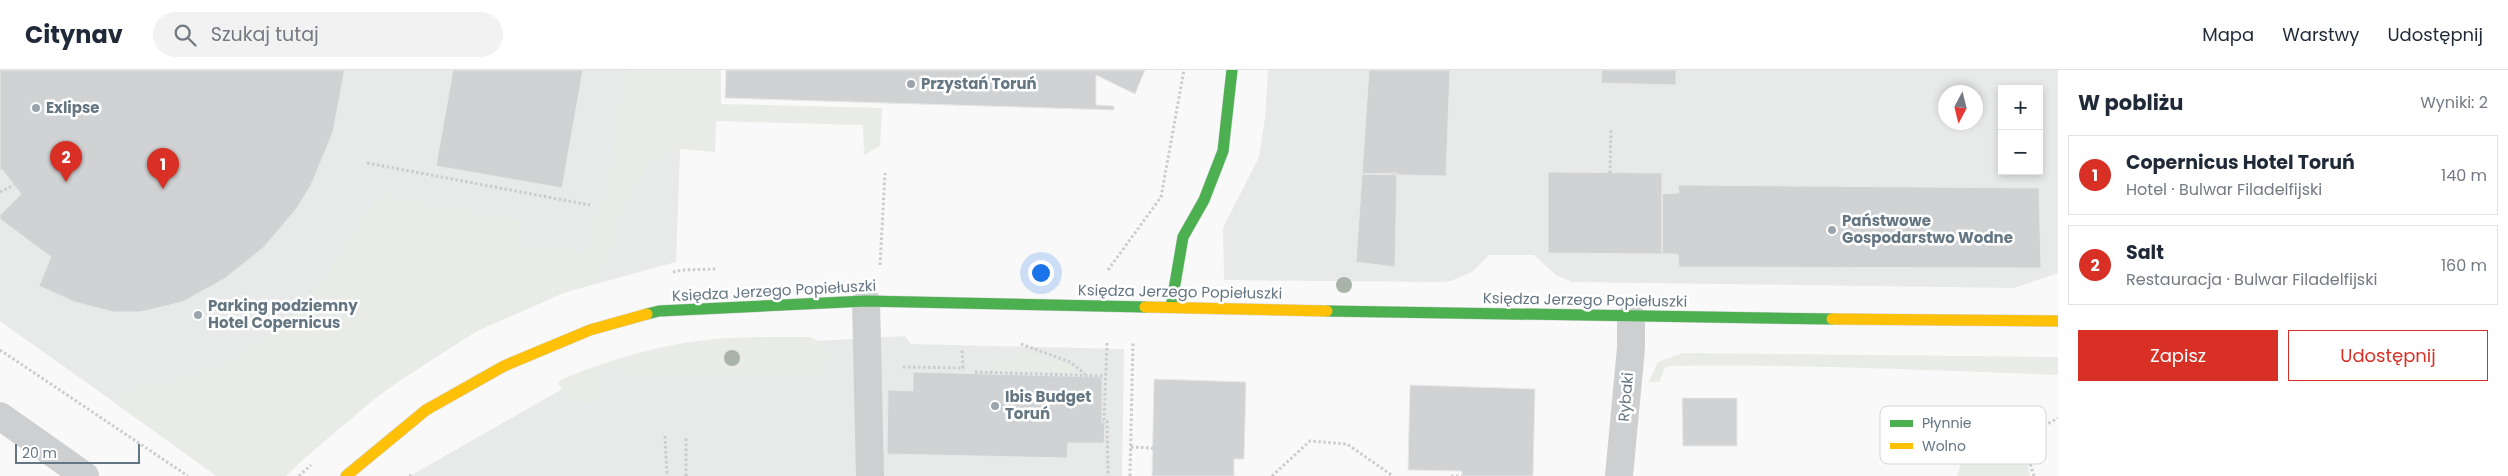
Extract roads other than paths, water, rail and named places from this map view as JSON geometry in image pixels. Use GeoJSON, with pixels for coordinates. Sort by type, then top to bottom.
{"type":"FeatureCollection","features":[{"type":"Feature","properties":{"kind":"street"},"geometry":{"type":"LineString","coordinates":[[1171,307],[1183,237],[1204,200],[1223,151],[1228,120],[1232,70]]}},
{"type":"Feature","properties":{"kind":"street"},"geometry":{"type":"LineString","coordinates":[[866,301],[870,476]]}},
{"type":"Feature","properties":{"kind":"street","name":"Księdza Jerzego Popiełuszki"},"geometry":{"type":"LineString","coordinates":[[346,476],[426,410],[504,366],[590,330],[660,311],[866,301],[1631,317],[2058,321]]}},
{"type":"Feature","properties":{"kind":"street","name":"Rybaki"},"geometry":{"type":"LineString","coordinates":[[1619,476],[1631,348],[1631,317]]}},
{"type":"Feature","properties":{"kind":"street"},"geometry":{"type":"LineString","coordinates":[[0,416],[85,476]]}},
{"type":"Feature","properties":{"kind":"place","name":"Przystań Toruń"},"geometry":{"type":"Point","coordinates":[911,84]}},
{"type":"Feature","properties":{"kind":"place","name":"Exlipse"},"geometry":{"type":"Point","coordinates":[36,108]}},
{"type":"Feature","properties":{"kind":"place","name":"Salt"},"geometry":{"type":"Point","coordinates":[66,182]}},
{"type":"Feature","properties":{"kind":"place","name":"Copernicus Hotel Toruń"},"geometry":{"type":"Point","coordinates":[163,189]}},
{"type":"Feature","properties":{"kind":"place","name":"Państwowe Gospodarstwo Wodne"},"geometry":{"type":"Point","coordinates":[1832,230]}},
{"type":"Feature","properties":{"kind":"place","name":"Parking podziemny Hotel Copernicus"},"geometry":{"type":"Point","coordinates":[198,315]}},
{"type":"Feature","properties":{"kind":"place","name":"Ibis Budget Toruń"},"geometry":{"type":"Point","coordinates":[995,406]}}]}
